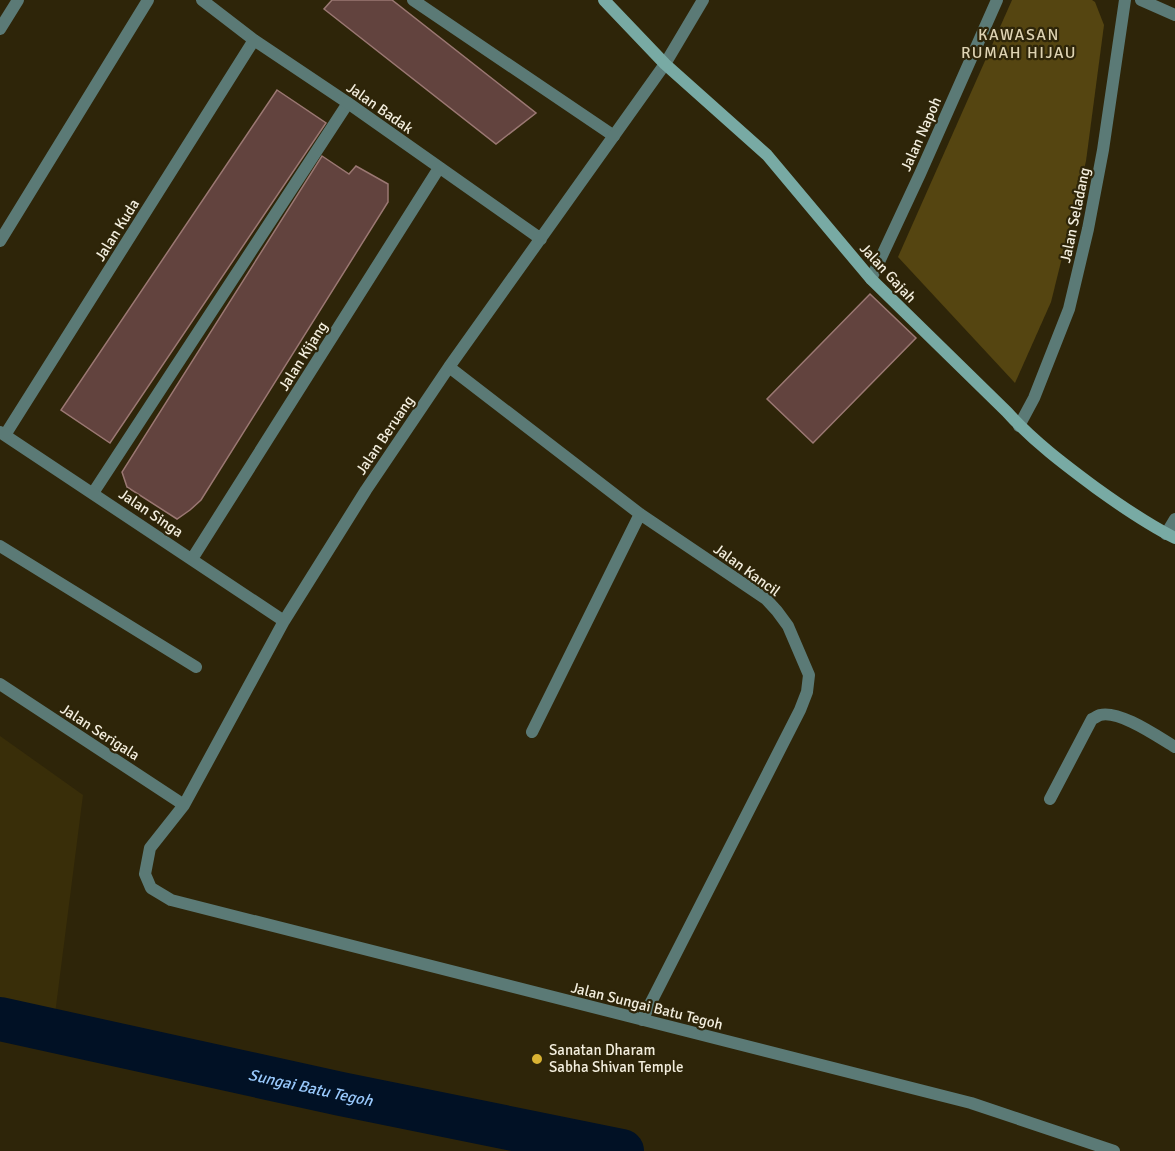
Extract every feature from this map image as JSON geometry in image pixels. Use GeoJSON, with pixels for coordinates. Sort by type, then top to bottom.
{"type":"FeatureCollection","features":[{"type":"Feature","properties":{"kind":"main road","name":"Jalan Gajah"},"geometry":{"type":"LineString","coordinates":[[604,0],[665,64],[767,155],[871,279],[1008,412],[1019,426],[1071,470],[1122,506],[1171,536]]}},
{"type":"Feature","properties":{"kind":"street"},"geometry":{"type":"LineString","coordinates":[[0,29],[18,0]]}},
{"type":"Feature","properties":{"kind":"street"},"geometry":{"type":"LineString","coordinates":[[0,241],[148,0]]}},
{"type":"Feature","properties":{"kind":"street","name":"Jalan Badak"},"geometry":{"type":"LineString","coordinates":[[202,0],[254,40],[541,239]]}},
{"type":"Feature","properties":{"kind":"street"},"geometry":{"type":"LineString","coordinates":[[413,0],[614,136]]}},
{"type":"Feature","properties":{"kind":"street","name":"Jalan Beruang"},"geometry":{"type":"LineString","coordinates":[[171,900],[152,888],[145,874],[150,848],[184,805],[284,621],[366,490],[449,367],[665,64],[703,0]]}},
{"type":"Feature","properties":{"kind":"street","name":"Jalan Napoh"},"geometry":{"type":"LineString","coordinates":[[871,279],[997,0]]}},
{"type":"Feature","properties":{"kind":"street","name":"Jalan Seladang"},"geometry":{"type":"LineString","coordinates":[[1019,426],[1034,398],[1069,309],[1088,229],[1103,150],[1125,0]]}},
{"type":"Feature","properties":{"kind":"street"},"geometry":{"type":"LineString","coordinates":[[1141,0],[1175,15]]}},
{"type":"Feature","properties":{"kind":"street","name":"Jalan Kuda"},"geometry":{"type":"LineString","coordinates":[[3,433],[254,40]]}},
{"type":"Feature","properties":{"kind":"street"},"geometry":{"type":"LineString","coordinates":[[93,493],[348,103]]}},
{"type":"Feature","properties":{"kind":"street","name":"Jalan Kijang"},"geometry":{"type":"LineString","coordinates":[[192,559],[439,168]]}},
{"type":"Feature","properties":{"kind":"street","name":"Jalan Kancil"},"geometry":{"type":"LineString","coordinates":[[449,367],[640,514],[766,599],[788,626],[809,675],[807,692],[800,710],[642,1020]]}},
{"type":"Feature","properties":{"kind":"street","name":"Jalan Singa"},"geometry":{"type":"LineString","coordinates":[[3,433],[284,621]]}},
{"type":"Feature","properties":{"kind":"street"},"geometry":{"type":"LineString","coordinates":[[532,732],[640,514]]}},
{"type":"Feature","properties":{"kind":"street"},"geometry":{"type":"LineString","coordinates":[[1171,536],[1175,519]]}},
{"type":"Feature","properties":{"kind":"street"},"geometry":{"type":"LineString","coordinates":[[0,546],[196,667]]}},
{"type":"Feature","properties":{"kind":"street","name":"Jalan Serigala"},"geometry":{"type":"LineString","coordinates":[[0,684],[184,805]]}},
{"type":"Feature","properties":{"kind":"street"},"geometry":{"type":"LineString","coordinates":[[1050,799],[1092,719],[1101,715],[1128,720],[1175,747]]}},
{"type":"Feature","properties":{"kind":"street","name":"Jalan Sungai Batu Tegoh"},"geometry":{"type":"LineString","coordinates":[[171,900],[970,1103],[1114,1151]]}},
{"type":"Feature","properties":{"kind":"shaded area"},"geometry":{"type":"Polygon","coordinates":[[[1012,0],[1092,0],[1095,2],[1104,25],[1086,161],[1051,302],[1015,383],[898,257],[1012,0]]]}},
{"type":"Feature","properties":{"kind":"shaded area"},"geometry":{"type":"Polygon","coordinates":[[[0,736],[83,795],[53,1030],[0,1020],[0,736]]]}},
{"type":"Feature","properties":{"kind":"building"},"geometry":{"type":"Polygon","coordinates":[[[332,0],[392,0],[536,113],[496,144],[324,9],[332,0]]]}},
{"type":"Feature","properties":{"kind":"building"},"geometry":{"type":"Polygon","coordinates":[[[277,90],[326,123],[110,443],[61,410],[277,90]]]}},
{"type":"Feature","properties":{"kind":"building"},"geometry":{"type":"Polygon","coordinates":[[[322,156],[349,174],[356,166],[388,184],[388,202],[201,500],[177,519],[127,487],[122,472],[322,156]]]}},
{"type":"Feature","properties":{"kind":"building"},"geometry":{"type":"Polygon","coordinates":[[[870,294],[916,338],[813,443],[767,399],[870,294]]]}},
{"type":"Feature","properties":{"kind":"waterway","name":"Sungai Batu Tegoh"},"geometry":{"type":"LineString","coordinates":[[0,1019],[341,1094],[622,1151]]}},
{"type":"Feature","properties":{"kind":"place","name":"Sanatan Dharam Sabha Shivan Temple"},"geometry":{"type":"Point","coordinates":[537,1059]}},
{"type":"Feature","properties":{"kind":"district","name":"KAWASAN RUMAH HIJAU"},"geometry":{"type":"Point","coordinates":[1019,43]}}]}
